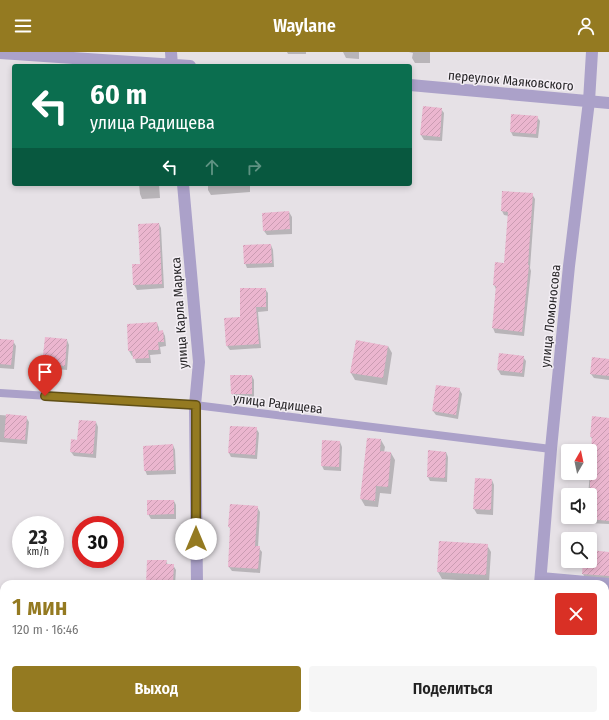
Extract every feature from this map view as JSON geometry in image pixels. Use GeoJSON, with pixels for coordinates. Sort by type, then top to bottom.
{"type":"FeatureCollection","features":[{"type":"Feature","properties":{"kind":"street"},"geometry":{"type":"LineString","coordinates":[[171,52],[172,64]]}},
{"type":"Feature","properties":{"kind":"street","name":"улица Ломоносова"},"geometry":{"type":"LineString","coordinates":[[540,580],[551,449],[569,266],[589,101],[592,52]]}},
{"type":"Feature","properties":{"kind":"street"},"geometry":{"type":"LineString","coordinates":[[0,53],[158,64]]}},
{"type":"Feature","properties":{"kind":"street","name":"переулок Маяковского"},"geometry":{"type":"LineString","coordinates":[[412,85],[609,103]]}},
{"type":"Feature","properties":{"kind":"street","name":"улица Карла Маркса"},"geometry":{"type":"LineString","coordinates":[[183,186],[199,362],[196,405],[197,580]]}},
{"type":"Feature","properties":{"kind":"lane","name":"улица Радищева"},"geometry":{"type":"LineString","coordinates":[[0,393],[196,405],[551,449]]}},
{"type":"Feature","properties":{"kind":"building"},"geometry":{"type":"Polygon","coordinates":[[[423,106],[442,108],[440,137],[420,135],[423,106]]]}},
{"type":"Feature","properties":{"kind":"building"},"geometry":{"type":"Polygon","coordinates":[[[511,114],[538,116],[536,134],[510,132],[511,114]]]}},
{"type":"Feature","properties":{"kind":"building"},"geometry":{"type":"Polygon","coordinates":[[[502,191],[533,193],[529,265],[522,332],[492,328],[496,286],[493,285],[495,262],[504,263],[508,212],[501,211],[502,191]]]}},
{"type":"Feature","properties":{"kind":"building"},"geometry":{"type":"Polygon","coordinates":[[[289,211],[290,229],[263,231],[262,213],[289,211]]]}},
{"type":"Feature","properties":{"kind":"building"},"geometry":{"type":"Polygon","coordinates":[[[159,223],[162,284],[133,285],[132,264],[140,264],[138,224],[159,223]]]}},
{"type":"Feature","properties":{"kind":"building"},"geometry":{"type":"Polygon","coordinates":[[[271,244],[272,263],[244,264],[243,245],[271,244]]]}},
{"type":"Feature","properties":{"kind":"building"},"geometry":{"type":"Polygon","coordinates":[[[240,288],[266,288],[266,307],[256,307],[259,344],[226,346],[224,318],[240,317],[240,288]]]}},
{"type":"Feature","properties":{"kind":"building"},"geometry":{"type":"Polygon","coordinates":[[[157,322],[158,331],[163,330],[164,342],[158,342],[159,350],[148,350],[149,358],[133,359],[132,351],[128,351],[127,324],[157,322]]]}},
{"type":"Feature","properties":{"kind":"building"},"geometry":{"type":"Polygon","coordinates":[[[45,337],[67,339],[65,366],[42,364],[45,337]]]}},
{"type":"Feature","properties":{"kind":"building"},"geometry":{"type":"Polygon","coordinates":[[[0,339],[14,340],[11,365],[0,364],[0,339]]]}},
{"type":"Feature","properties":{"kind":"building"},"geometry":{"type":"Polygon","coordinates":[[[356,340],[388,346],[383,378],[350,373],[356,340]]]}},
{"type":"Feature","properties":{"kind":"building"},"geometry":{"type":"Polygon","coordinates":[[[499,353],[524,356],[522,373],[497,370],[499,353]]]}},
{"type":"Feature","properties":{"kind":"building"},"geometry":{"type":"Polygon","coordinates":[[[592,357],[609,359],[609,376],[590,374],[592,357]]]}},
{"type":"Feature","properties":{"kind":"building"},"geometry":{"type":"Polygon","coordinates":[[[230,375],[252,375],[252,394],[231,394],[230,375]]]}},
{"type":"Feature","properties":{"kind":"building"},"geometry":{"type":"Polygon","coordinates":[[[436,385],[460,388],[456,415],[432,411],[436,385]]]}},
{"type":"Feature","properties":{"kind":"building"},"geometry":{"type":"Polygon","coordinates":[[[6,414],[27,416],[25,440],[4,438],[6,414]]]}},
{"type":"Feature","properties":{"kind":"building"},"geometry":{"type":"Polygon","coordinates":[[[592,416],[609,418],[609,521],[597,520],[597,488],[590,488],[590,480],[597,480],[597,444],[591,444],[592,437],[590,437],[592,416]]]}},
{"type":"Feature","properties":{"kind":"building"},"geometry":{"type":"Polygon","coordinates":[[[79,420],[96,421],[93,454],[70,452],[71,439],[77,440],[79,420]]]}},
{"type":"Feature","properties":{"kind":"building"},"geometry":{"type":"Polygon","coordinates":[[[230,426],[257,427],[255,455],[228,453],[230,426]]]}},
{"type":"Feature","properties":{"kind":"building"},"geometry":{"type":"Polygon","coordinates":[[[367,438],[381,439],[380,451],[391,452],[388,487],[376,486],[375,501],[360,499],[367,438]]]}},
{"type":"Feature","properties":{"kind":"building"},"geometry":{"type":"Polygon","coordinates":[[[322,440],[340,441],[339,467],[321,466],[322,440]]]}},
{"type":"Feature","properties":{"kind":"building"},"geometry":{"type":"Polygon","coordinates":[[[173,444],[174,470],[144,471],[143,446],[173,444]]]}},
{"type":"Feature","properties":{"kind":"building"},"geometry":{"type":"Polygon","coordinates":[[[428,450],[446,452],[445,478],[427,477],[428,450]]]}},
{"type":"Feature","properties":{"kind":"building"},"geometry":{"type":"Polygon","coordinates":[[[475,478],[492,479],[491,510],[473,509],[475,478]]]}},
{"type":"Feature","properties":{"kind":"building"},"geometry":{"type":"Polygon","coordinates":[[[147,500],[174,500],[174,514],[147,515],[147,500]]]}},
{"type":"Feature","properties":{"kind":"building"},"geometry":{"type":"Polygon","coordinates":[[[230,504],[258,506],[255,546],[260,546],[258,569],[228,567],[230,527],[228,527],[230,504]]]}},
{"type":"Feature","properties":{"kind":"building"},"geometry":{"type":"Polygon","coordinates":[[[439,541],[488,544],[486,575],[437,572],[439,541]]]}},
{"type":"Feature","properties":{"kind":"building"},"geometry":{"type":"Polygon","coordinates":[[[597,551],[609,552],[609,576],[582,574],[582,568],[597,568],[597,551]]]}},
{"type":"Feature","properties":{"kind":"building"},"geometry":{"type":"Polygon","coordinates":[[[147,560],[167,560],[166,564],[174,564],[173,580],[146,580],[147,560]]]}},
{"type":"Feature","properties":{"kind":"route"},"geometry":{"type":"LineString","coordinates":[[45,396],[196,405],[196,539]]}}]}
